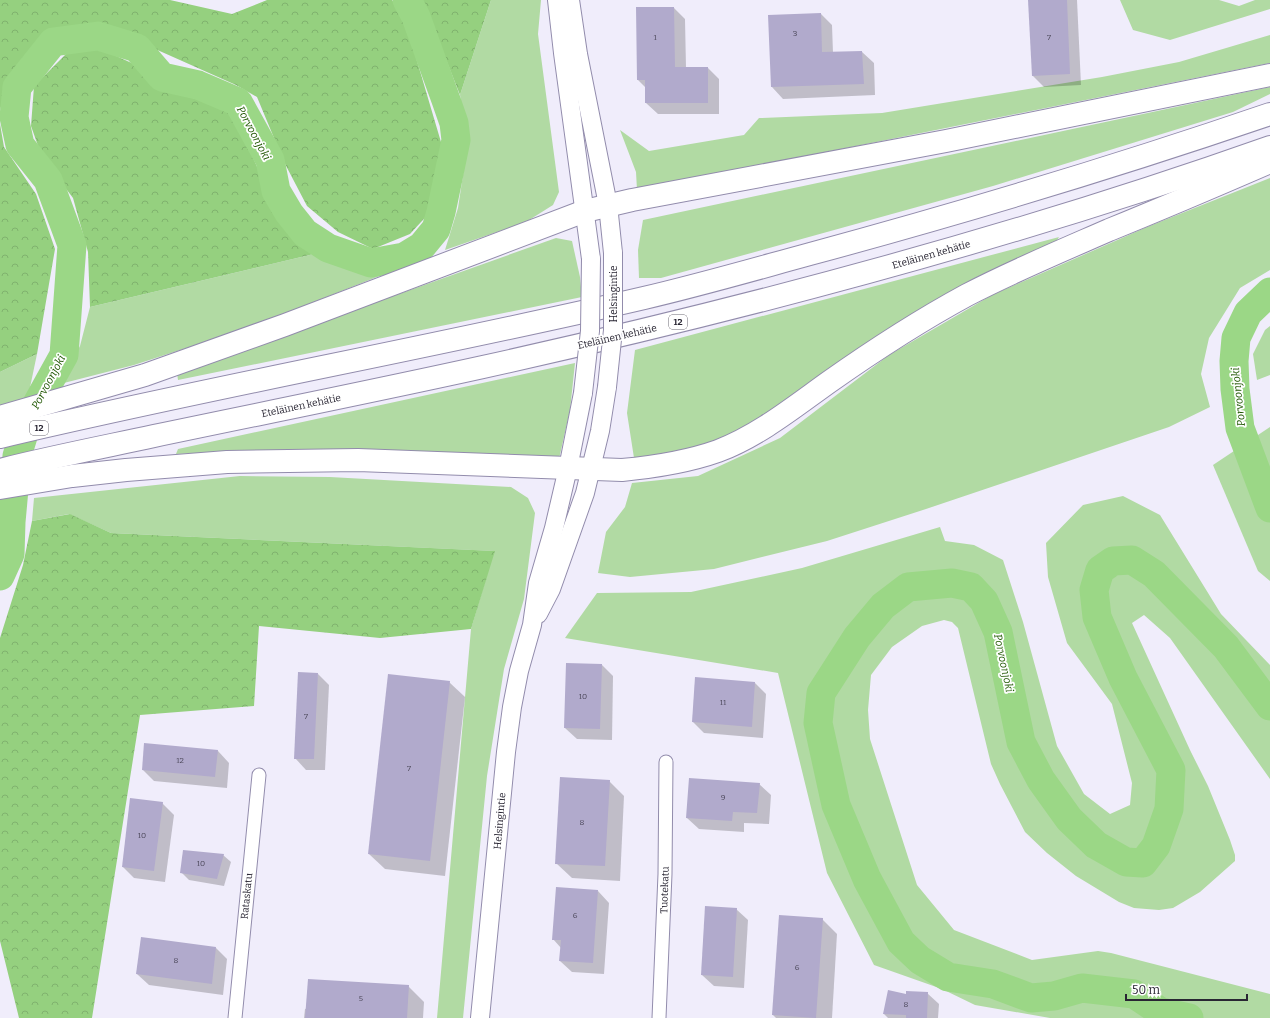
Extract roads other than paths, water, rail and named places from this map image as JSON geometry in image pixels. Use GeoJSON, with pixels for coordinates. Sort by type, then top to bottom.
{"type":"FeatureCollection","features":[{"type":"Feature","properties":{"kind":"highway"},"geometry":{"type":"LineString","coordinates":[[0,418],[145,375],[585,211],[946,141],[1270,75]]}},
{"type":"Feature","properties":{"kind":"highway","name":"12"},"geometry":{"type":"LineString","coordinates":[[0,437],[77,419],[647,297],[910,227],[1112,166],[1270,114]]}},
{"type":"Feature","properties":{"kind":"highway","name":"Eteläinen kehätie"},"geometry":{"type":"LineString","coordinates":[[0,470],[481,367],[650,329],[785,295],[934,254],[1073,213],[1197,173],[1270,147]]}},
{"type":"Feature","properties":{"kind":"highway"},"geometry":{"type":"LineString","coordinates":[[0,488],[72,476],[227,462],[358,460],[531,468],[622,470],[641,469],[688,460],[718,451],[752,434],[924,319],[1008,274],[1270,162]]}},
{"type":"Feature","properties":{"kind":"main road","name":"Helsingintie"},"geometry":{"type":"LineString","coordinates":[[480,1018],[506,752],[512,707],[519,670],[532,625],[538,583],[554,528],[568,468],[583,393],[590,331],[591,259],[563,54],[558,0]]}},
{"type":"Feature","properties":{"kind":"main road","name":"Helsingintie"},"geometry":{"type":"LineString","coordinates":[[532,625],[551,589],[585,494],[600,431],[607,387],[613,330],[613,253],[608,206],[578,54],[570,0]]}},
{"type":"Feature","properties":{"kind":"street","name":"Tuotekatu"},"geometry":{"type":"LineString","coordinates":[[659,1018],[665,874],[666,762]]}},
{"type":"Feature","properties":{"kind":"street","name":"Rataskatu"},"geometry":{"type":"LineString","coordinates":[[235,1018],[259,775]]}},
{"type":"Feature","properties":{"kind":"waterway","name":"Porvoonjoki"},"geometry":{"type":"LineString","coordinates":[[0,576],[10,554],[11,522],[17,456],[28,420],[64,355],[72,245],[48,180],[20,145],[14,117],[17,87],[53,42],[98,36],[137,48],[162,77],[198,85],[238,102],[270,160],[276,191],[289,213],[305,233],[328,248],[371,263],[404,257],[422,246],[436,229],[456,140],[454,123],[446,100],[416,17],[407,0]]}},
{"type":"Feature","properties":{"kind":"waterway","name":"Porvoonjoki"},"geometry":{"type":"LineString","coordinates":[[1270,292],[1248,313],[1236,338],[1234,361],[1235,389],[1240,428],[1270,508]]}},
{"type":"Feature","properties":{"kind":"waterway","name":"Porvoonjoki"},"geometry":{"type":"LineString","coordinates":[[1189,1018],[1161,1012],[1134,994],[1082,988],[1054,996],[1031,998],[993,984],[948,977],[920,960],[901,942],[867,879],[836,805],[818,723],[821,693],[857,637],[883,606],[908,587],[952,583],[971,587],[984,601],[998,632],[1021,742],[1041,780],[1069,819],[1096,845],[1126,862],[1143,863],[1156,846],[1169,809],[1171,770],[1123,678],[1097,617],[1094,590],[1100,570],[1113,561],[1132,560],[1154,574],[1226,647],[1270,706]]}}]}
